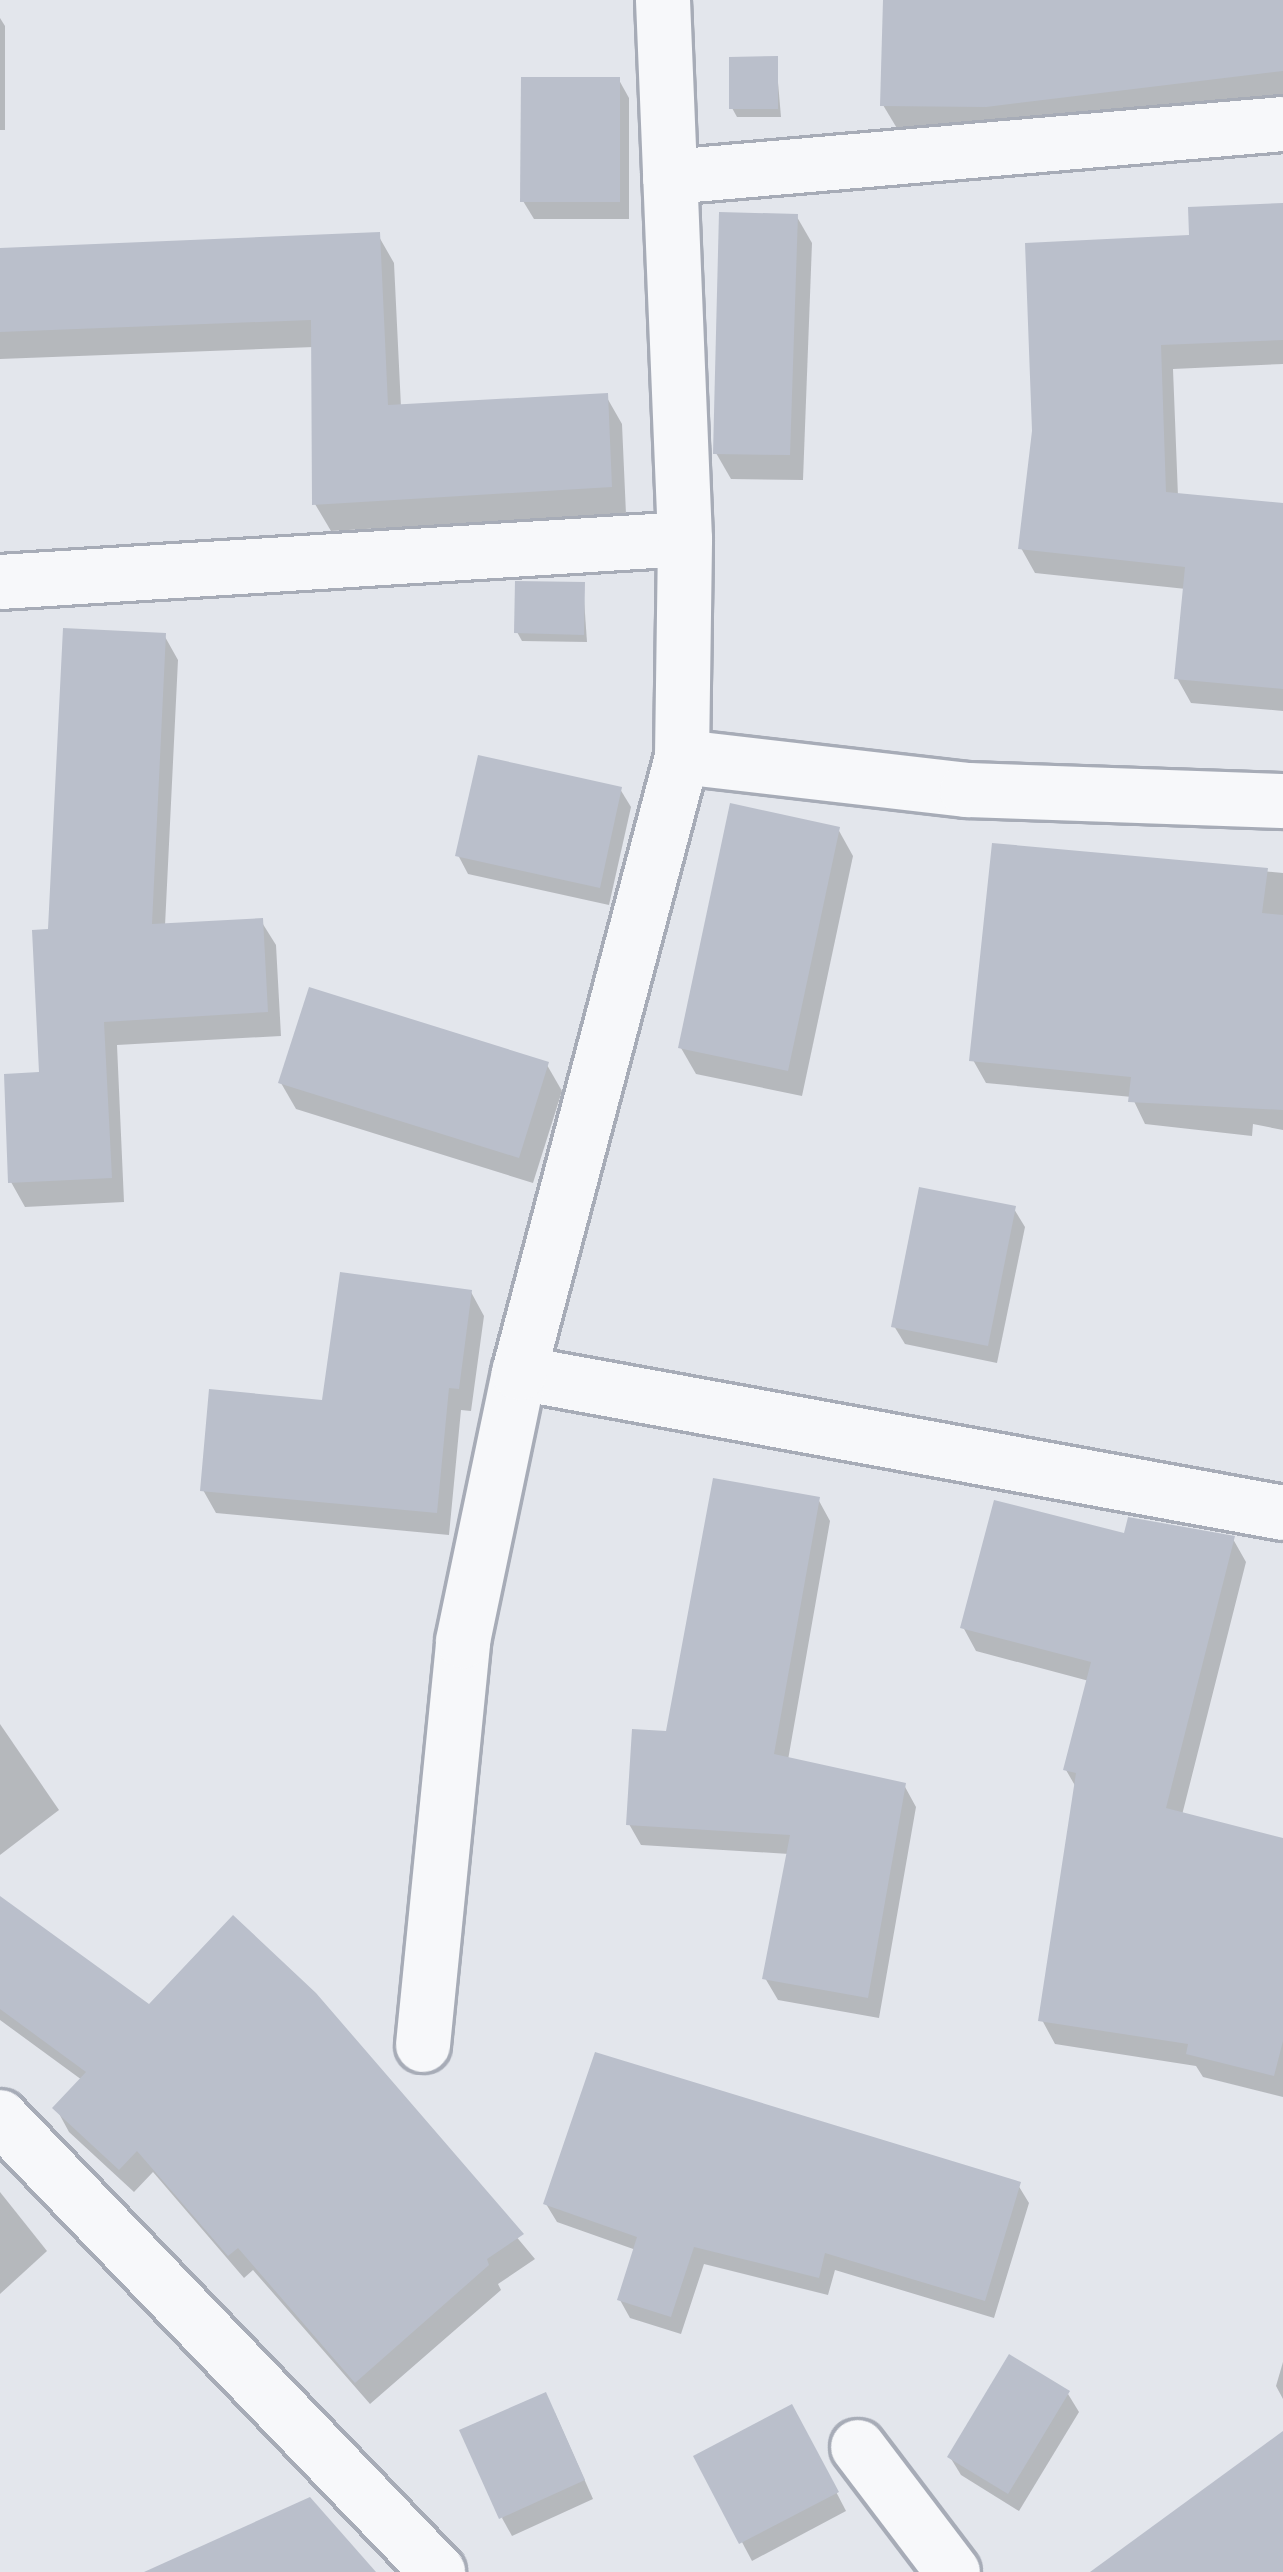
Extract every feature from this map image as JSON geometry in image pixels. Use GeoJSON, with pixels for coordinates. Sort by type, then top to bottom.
{"type":"FeatureCollection","features":[{"type":"Feature","properties":{"kind":"street"},"geometry":{"type":"LineString","coordinates":[[423,2045],[463,1640],[519,1373],[682,757],[685,539],[663,0]]}},
{"type":"Feature","properties":{"kind":"street"},"geometry":{"type":"LineString","coordinates":[[670,177],[1283,124]]}},
{"type":"Feature","properties":{"kind":"street"},"geometry":{"type":"LineString","coordinates":[[1,587],[685,539]]}},
{"type":"Feature","properties":{"kind":"street"},"geometry":{"type":"LineString","coordinates":[[682,757],[967,790],[1283,801]]}},
{"type":"Feature","properties":{"kind":"street"},"geometry":{"type":"LineString","coordinates":[[519,1373],[1283,1513]]}},
{"type":"Feature","properties":{"kind":"street"},"geometry":{"type":"LineString","coordinates":[[0,2116],[438,2572]]}},
{"type":"Feature","properties":{"kind":"street"},"geometry":{"type":"LineString","coordinates":[[858,2447],[953,2572]]}},
{"type":"Feature","properties":{"kind":"building"},"geometry":{"type":"Polygon","coordinates":[[[883,0],[1283,0],[1283,71],[986,107],[880,106],[883,0]]]}},
{"type":"Feature","properties":{"kind":"building"},"geometry":{"type":"Polygon","coordinates":[[[778,56],[778,109],[729,109],[729,57],[778,56]]]}},
{"type":"Feature","properties":{"kind":"building"},"geometry":{"type":"Polygon","coordinates":[[[521,77],[620,77],[620,202],[520,202],[521,77]]]}},
{"type":"Feature","properties":{"kind":"building"},"geometry":{"type":"Polygon","coordinates":[[[1283,203],[1283,340],[1161,345],[1166,492],[1283,503],[1283,689],[1174,679],[1185,567],[1018,549],[1032,431],[1025,243],[1189,235],[1188,207],[1283,203]]]}},
{"type":"Feature","properties":{"kind":"building"},"geometry":{"type":"Polygon","coordinates":[[[719,212],[798,214],[790,455],[713,454],[719,212]]]}},
{"type":"Feature","properties":{"kind":"building"},"geometry":{"type":"Polygon","coordinates":[[[380,232],[388,405],[608,393],[612,487],[312,505],[311,320],[0,332],[0,248],[380,232]]]}},
{"type":"Feature","properties":{"kind":"building"},"geometry":{"type":"Polygon","coordinates":[[[515,581],[585,582],[584,635],[514,633],[515,581]]]}},
{"type":"Feature","properties":{"kind":"building"},"geometry":{"type":"Polygon","coordinates":[[[63,628],[166,633],[152,924],[263,918],[268,1012],[104,1022],[112,1178],[8,1183],[4,1074],[39,1072],[32,930],[48,929],[63,628]]]}},
{"type":"Feature","properties":{"kind":"building"},"geometry":{"type":"Polygon","coordinates":[[[478,755],[622,787],[600,888],[455,856],[478,755]]]}},
{"type":"Feature","properties":{"kind":"building"},"geometry":{"type":"Polygon","coordinates":[[[730,803],[840,827],[788,1071],[678,1048],[730,803]]]}},
{"type":"Feature","properties":{"kind":"building"},"geometry":{"type":"Polygon","coordinates":[[[992,843],[1268,868],[1262,913],[1283,915],[1283,1110],[1128,1102],[1131,1077],[969,1061],[992,843]]]}},
{"type":"Feature","properties":{"kind":"building"},"geometry":{"type":"Polygon","coordinates":[[[309,987],[549,1062],[519,1158],[278,1083],[309,987]]]}},
{"type":"Feature","properties":{"kind":"building"},"geometry":{"type":"Polygon","coordinates":[[[919,1187],[1016,1206],[988,1346],[891,1327],[919,1187]]]}},
{"type":"Feature","properties":{"kind":"building"},"geometry":{"type":"Polygon","coordinates":[[[340,1272],[472,1290],[459,1389],[449,1388],[437,1513],[200,1491],[209,1389],[322,1400],[340,1272]]]}},
{"type":"Feature","properties":{"kind":"building"},"geometry":{"type":"Polygon","coordinates":[[[713,1478],[820,1497],[774,1754],[906,1783],[868,1998],[762,1979],[790,1835],[626,1825],[632,1729],[666,1731],[713,1478]]]}},
{"type":"Feature","properties":{"kind":"building"},"geometry":{"type":"Polygon","coordinates":[[[994,1500],[1124,1533],[1128,1517],[1235,1536],[1166,1808],[1283,1838],[1283,2041],[1274,2076],[1186,2054],[1188,2044],[1038,2021],[1076,1773],[1063,1770],[1091,1662],[960,1628],[994,1500]]]}},
{"type":"Feature","properties":{"kind":"building"},"geometry":{"type":"Polygon","coordinates":[[[0,1896],[149,2004],[233,1915],[316,1993],[524,2234],[487,2259],[489,2265],[355,2383],[238,2248],[228,2256],[137,2151],[119,2170],[52,2108],[86,2072],[0,2009],[0,1896]]]}},
{"type":"Feature","properties":{"kind":"building"},"geometry":{"type":"Polygon","coordinates":[[[595,2052],[1021,2182],[985,2301],[825,2253],[819,2278],[694,2247],[671,2317],[617,2300],[637,2237],[543,2204],[595,2052]]]}},
{"type":"Feature","properties":{"kind":"building"},"geometry":{"type":"Polygon","coordinates":[[[1009,2354],[1070,2391],[1008,2494],[947,2457],[1009,2354]]]}},
{"type":"Feature","properties":{"kind":"building"},"geometry":{"type":"Polygon","coordinates":[[[546,2392],[585,2480],[499,2519],[459,2430],[546,2392]]]}},
{"type":"Feature","properties":{"kind":"building"},"geometry":{"type":"Polygon","coordinates":[[[792,2404],[839,2492],[739,2544],[693,2456],[792,2404]]]}},
{"type":"Feature","properties":{"kind":"building"},"geometry":{"type":"Polygon","coordinates":[[[1283,2431],[1283,2572],[1090,2572],[1283,2431]]]}},
{"type":"Feature","properties":{"kind":"building"},"geometry":{"type":"Polygon","coordinates":[[[310,2497],[376,2572],[144,2572],[310,2497]]]}}]}
